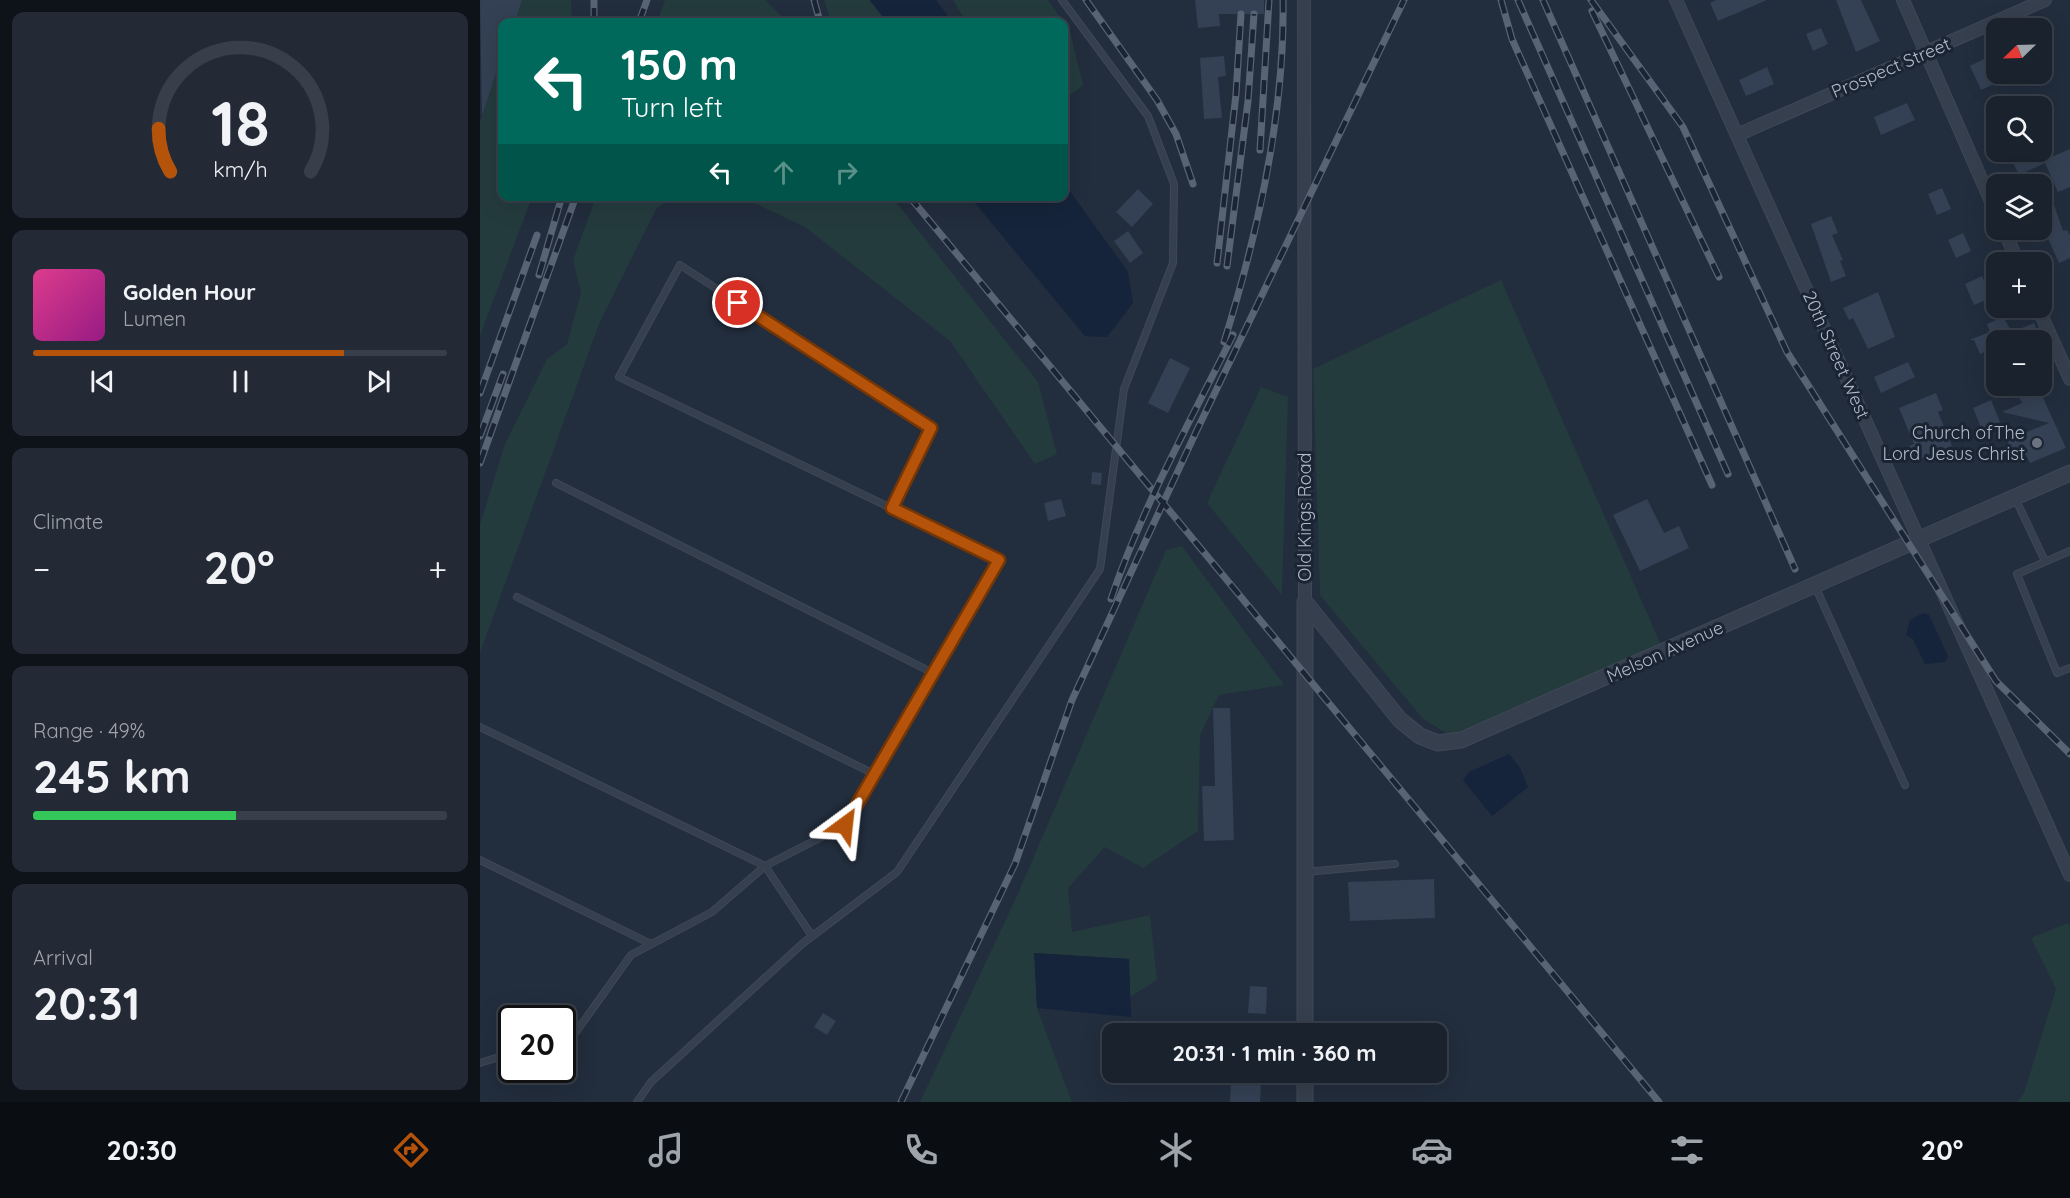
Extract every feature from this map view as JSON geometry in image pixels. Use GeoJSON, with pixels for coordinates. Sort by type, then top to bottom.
{"type":"FeatureCollection","features":[{"type":"Feature","properties":{"kind":"street","name":"Old Kings Road"},"geometry":{"type":"LineString","coordinates":[[1304,0],[1305,1023]]}},
{"type":"Feature","properties":{"kind":"street","name":"20th Street West"},"geometry":{"type":"LineString","coordinates":[[1676,0],[2070,874]]}},
{"type":"Feature","properties":{"kind":"street"},"geometry":{"type":"LineString","coordinates":[[1903,0],[1986,190]]}},
{"type":"Feature","properties":{"kind":"street","name":"Prospect Street"},"geometry":{"type":"LineString","coordinates":[[1737,135],[2045,0]]}},
{"type":"Feature","properties":{"kind":"street"},"geometry":{"type":"LineString","coordinates":[[2042,318],[2070,380]]}},
{"type":"Feature","properties":{"kind":"street","name":"Melson Avenue"},"geometry":{"type":"LineString","coordinates":[[1305,602],[1400,720],[1420,736],[1438,743],[1472,736],[2070,473]]}},
{"type":"Feature","properties":{"kind":"street"},"geometry":{"type":"LineString","coordinates":[[1305,1083],[1305,1102]]}},
{"type":"Feature","properties":{"kind":"lane"},"geometry":{"type":"LineString","coordinates":[[637,1102],[651,1082],[812,936],[897,872],[1100,569],[1124,389],[1173,263],[1174,184],[1148,116],[1062,0]]}},
{"type":"Feature","properties":{"kind":"lane"},"geometry":{"type":"LineString","coordinates":[[576,1032],[631,955],[712,912],[765,866],[845,825],[999,560],[619,376],[680,265],[931,428],[892,508]]}},
{"type":"Feature","properties":{"kind":"lane"},"geometry":{"type":"LineString","coordinates":[[556,483],[933,673]]}},
{"type":"Feature","properties":{"kind":"lane"},"geometry":{"type":"LineString","coordinates":[[2015,497],[2045,561]]}},
{"type":"Feature","properties":{"kind":"lane"},"geometry":{"type":"LineString","coordinates":[[2070,551],[2017,574],[2057,673],[2070,668]]}},
{"type":"Feature","properties":{"kind":"lane"},"geometry":{"type":"LineString","coordinates":[[1815,585],[1905,785]]}},
{"type":"Feature","properties":{"kind":"lane"},"geometry":{"type":"LineString","coordinates":[[517,597],[874,774]]}},
{"type":"Feature","properties":{"kind":"lane"},"geometry":{"type":"LineString","coordinates":[[480,727],[765,866],[812,936]]}},
{"type":"Feature","properties":{"kind":"lane"},"geometry":{"type":"LineString","coordinates":[[480,860],[651,944]]}},
{"type":"Feature","properties":{"kind":"lane"},"geometry":{"type":"LineString","coordinates":[[1305,872],[1395,864]]}},
{"type":"Feature","properties":{"kind":"lane"},"geometry":{"type":"LineString","coordinates":[[480,1063],[498,1057]]}},
{"type":"Feature","properties":{"kind":"green space"},"geometry":{"type":"Polygon","coordinates":[[[522,0],[571,0],[572,18],[515,18],[522,0]]]}},
{"type":"Feature","properties":{"kind":"green space"},"geometry":{"type":"Polygon","coordinates":[[[665,0],[765,0],[783,18],[658,18],[665,0]]]}},
{"type":"Feature","properties":{"kind":"green space"},"geometry":{"type":"Polygon","coordinates":[[[824,0],[869,0],[884,18],[830,18],[824,0]]]}},
{"type":"Feature","properties":{"kind":"green space"},"geometry":{"type":"Polygon","coordinates":[[[953,0],[1048,0],[1061,18],[964,18],[953,0]]]}},
{"type":"Feature","properties":{"kind":"green space"},"geometry":{"type":"Polygon","coordinates":[[[1068,28],[1070,31],[1083,85],[1068,97],[1068,28]]]}},
{"type":"Feature","properties":{"kind":"green space"},"geometry":{"type":"Polygon","coordinates":[[[498,68],[498,201],[531,201],[480,336],[480,122],[498,68]]]}},
{"type":"Feature","properties":{"kind":"green space"},"geometry":{"type":"Polygon","coordinates":[[[595,201],[667,201],[656,209],[599,324],[480,653],[480,525],[505,444],[547,359],[567,344],[581,293],[573,260],[595,201]]]}},
{"type":"Feature","properties":{"kind":"green space"},"geometry":{"type":"Polygon","coordinates":[[[750,201],[895,201],[1038,382],[1057,454],[1035,464],[950,341],[805,227],[750,201]]]}},
{"type":"Feature","properties":{"kind":"green space"},"geometry":{"type":"Polygon","coordinates":[[[1501,280],[1661,645],[1450,735],[1423,719],[1320,595],[1313,369],[1501,280]]]}},
{"type":"Feature","properties":{"kind":"green space"},"geometry":{"type":"Polygon","coordinates":[[[1261,387],[1288,397],[1282,595],[1207,503],[1261,387]]]}},
{"type":"Feature","properties":{"kind":"green space"},"geometry":{"type":"Polygon","coordinates":[[[1182,546],[1284,685],[1219,695],[1200,735],[1198,831],[1143,868],[1105,847],[1068,888],[1072,932],[1150,915],[1157,980],[1130,997],[1129,959],[1035,953],[1037,1008],[1072,1102],[920,1102],[1016,898],[1166,550],[1182,546]]]}},
{"type":"Feature","properties":{"kind":"green space"},"geometry":{"type":"Polygon","coordinates":[[[2068,923],[2070,928],[2070,1102],[2017,1102],[2024,1093],[2056,989],[2031,938],[2068,923]]]}},
{"type":"Feature","properties":{"kind":"water"},"geometry":{"type":"Polygon","coordinates":[[[870,0],[936,0],[949,18],[884,18],[870,0]]]}},
{"type":"Feature","properties":{"kind":"water"},"geometry":{"type":"Polygon","coordinates":[[[1068,189],[1128,272],[1133,303],[1107,337],[1085,336],[973,201],[1068,201],[1068,189]]]}},
{"type":"Feature","properties":{"kind":"water"},"geometry":{"type":"Polygon","coordinates":[[[1923,613],[1929,615],[1948,656],[1945,662],[1925,664],[1913,639],[1906,635],[1910,620],[1923,613]]]}},
{"type":"Feature","properties":{"kind":"water"},"geometry":{"type":"Polygon","coordinates":[[[1509,754],[1520,768],[1528,787],[1492,816],[1463,780],[1469,772],[1509,754]]]}},
{"type":"Feature","properties":{"kind":"water"},"geometry":{"type":"Polygon","coordinates":[[[1034,953],[1129,959],[1131,1017],[1037,1008],[1034,953]]]}},
{"type":"Feature","properties":{"kind":"building"},"geometry":{"type":"Polygon","coordinates":[[[480,0],[522,0],[516,18],[498,18],[498,68],[482,116],[480,0]]]}},
{"type":"Feature","properties":{"kind":"building"},"geometry":{"type":"Polygon","coordinates":[[[1195,0],[1264,0],[1264,14],[1219,14],[1220,26],[1198,28],[1195,0]]]}},
{"type":"Feature","properties":{"kind":"building"},"geometry":{"type":"Polygon","coordinates":[[[1716,0],[1767,0],[1718,21],[1710,3],[1716,0]]]}},
{"type":"Feature","properties":{"kind":"building"},"geometry":{"type":"Polygon","coordinates":[[[1836,0],[1861,0],[1880,41],[1856,52],[1836,0]]]}},
{"type":"Feature","properties":{"kind":"building"},"geometry":{"type":"Polygon","coordinates":[[[1821,28],[1828,44],[1813,51],[1806,34],[1821,28]]]}},
{"type":"Feature","properties":{"kind":"building"},"geometry":{"type":"Polygon","coordinates":[[[1224,56],[1226,76],[1218,77],[1222,118],[1204,119],[1200,58],[1224,56]]]}},
{"type":"Feature","properties":{"kind":"building"},"geometry":{"type":"Polygon","coordinates":[[[1986,58],[1986,84],[1994,84],[1981,90],[1970,66],[1986,58]]]}},
{"type":"Feature","properties":{"kind":"building"},"geometry":{"type":"Polygon","coordinates":[[[1767,67],[1774,84],[1746,96],[1739,80],[1767,67]]]}},
{"type":"Feature","properties":{"kind":"building"},"geometry":{"type":"Polygon","coordinates":[[[1907,103],[1915,120],[1881,135],[1874,117],[1907,103]]]}},
{"type":"Feature","properties":{"kind":"building"},"geometry":{"type":"Polygon","coordinates":[[[2070,149],[2070,187],[2058,192],[2052,174],[2045,163],[2019,174],[2013,162],[2052,162],[2052,157],[2070,149]]]}},
{"type":"Feature","properties":{"kind":"building"},"geometry":{"type":"Polygon","coordinates":[[[1942,188],[1951,209],[1937,215],[1928,194],[1942,188]]]}},
{"type":"Feature","properties":{"kind":"building"},"geometry":{"type":"Polygon","coordinates":[[[1138,189],[1153,204],[1132,227],[1116,212],[1138,189]]]}},
{"type":"Feature","properties":{"kind":"building"},"geometry":{"type":"Polygon","coordinates":[[[2052,199],[2063,231],[2067,230],[2070,235],[2070,258],[2059,263],[2049,240],[2052,240],[2052,199]]]}},
{"type":"Feature","properties":{"kind":"building"},"geometry":{"type":"Polygon","coordinates":[[[1831,216],[1838,233],[1832,235],[1843,260],[1840,261],[1846,276],[1831,282],[1811,224],[1831,216]]]}},
{"type":"Feature","properties":{"kind":"building"},"geometry":{"type":"Polygon","coordinates":[[[1128,231],[1143,253],[1130,263],[1114,241],[1128,231]]]}},
{"type":"Feature","properties":{"kind":"building"},"geometry":{"type":"Polygon","coordinates":[[[1963,233],[1971,251],[1956,258],[1948,240],[1963,233]]]}},
{"type":"Feature","properties":{"kind":"building"},"geometry":{"type":"Polygon","coordinates":[[[1982,276],[1986,286],[1986,300],[1974,305],[1965,284],[1982,276]]]}},
{"type":"Feature","properties":{"kind":"building"},"geometry":{"type":"Polygon","coordinates":[[[1878,292],[1895,337],[1868,349],[1853,318],[1849,320],[1843,308],[1878,292]]]}},
{"type":"Feature","properties":{"kind":"building"},"geometry":{"type":"Polygon","coordinates":[[[2004,318],[2011,330],[1989,330],[1987,324],[2004,318]]]}},
{"type":"Feature","properties":{"kind":"building"},"geometry":{"type":"Polygon","coordinates":[[[2034,323],[2037,330],[2017,330],[2034,323]]]}},
{"type":"Feature","properties":{"kind":"building"},"geometry":{"type":"Polygon","coordinates":[[[1986,334],[1986,351],[1980,354],[1974,340],[1969,340],[1986,334]]]}},
{"type":"Feature","properties":{"kind":"building"},"geometry":{"type":"Polygon","coordinates":[[[1170,358],[1190,368],[1168,413],[1148,403],[1170,358]]]}},
{"type":"Feature","properties":{"kind":"building"},"geometry":{"type":"Polygon","coordinates":[[[1908,362],[1915,377],[1881,393],[1874,377],[1908,362]]]}},
{"type":"Feature","properties":{"kind":"building"},"geometry":{"type":"Polygon","coordinates":[[[1936,393],[1943,410],[1938,412],[1952,446],[1916,461],[1909,446],[1914,444],[1899,408],[1936,393]]]}},
{"type":"Feature","properties":{"kind":"building"},"geometry":{"type":"Polygon","coordinates":[[[2019,396],[2042,396],[2066,448],[2030,463],[2026,455],[2015,459],[2007,440],[2049,423],[2002,412],[2022,403],[2019,396]]]}},
{"type":"Feature","properties":{"kind":"building"},"geometry":{"type":"Polygon","coordinates":[[[1991,400],[2000,422],[1982,430],[1973,408],[1991,400]]]}},
{"type":"Feature","properties":{"kind":"building"},"geometry":{"type":"Polygon","coordinates":[[[1092,472],[1102,473],[1101,485],[1091,484],[1092,472]]]}},
{"type":"Feature","properties":{"kind":"building"},"geometry":{"type":"Polygon","coordinates":[[[1061,499],[1066,516],[1048,521],[1044,503],[1061,499]]]}},
{"type":"Feature","properties":{"kind":"building"},"geometry":{"type":"Polygon","coordinates":[[[1647,499],[1664,533],[1679,526],[1689,548],[1640,571],[1613,515],[1647,499]]]}},
{"type":"Feature","properties":{"kind":"building"},"geometry":{"type":"Polygon","coordinates":[[[1213,708],[1230,708],[1234,840],[1204,841],[1202,786],[1215,786],[1213,708]]]}},
{"type":"Feature","properties":{"kind":"building"},"geometry":{"type":"Polygon","coordinates":[[[1434,879],[1435,918],[1350,921],[1348,882],[1434,879]]]}},
{"type":"Feature","properties":{"kind":"building"},"geometry":{"type":"Polygon","coordinates":[[[1250,986],[1267,987],[1266,1014],[1248,1013],[1250,986]]]}},
{"type":"Feature","properties":{"kind":"building"},"geometry":{"type":"Polygon","coordinates":[[[823,1013],[836,1021],[827,1035],[814,1027],[823,1013]]]}},
{"type":"Feature","properties":{"kind":"building"},"geometry":{"type":"Polygon","coordinates":[[[1231,1083],[1261,1083],[1260,1102],[1230,1102],[1231,1083]]]}},
{"type":"Feature","properties":{"kind":"railway"},"geometry":{"type":"LineString","coordinates":[[594,0],[594,18]]}},
{"type":"Feature","properties":{"kind":"railway"},"geometry":{"type":"LineString","coordinates":[[640,18],[647,0]]}},
{"type":"Feature","properties":{"kind":"railway"},"geometry":{"type":"LineString","coordinates":[[814,0],[819,18]]}},
{"type":"Feature","properties":{"kind":"railway"},"geometry":{"type":"LineString","coordinates":[[1086,0],[1157,100],[1176,134],[1193,184]]}},
{"type":"Feature","properties":{"kind":"railway"},"geometry":{"type":"LineString","coordinates":[[1260,150],[1269,0]]}},
{"type":"Feature","properties":{"kind":"railway"},"geometry":{"type":"LineString","coordinates":[[1224,342],[1248,259],[1267,173],[1279,86],[1283,0]]}},
{"type":"Feature","properties":{"kind":"railway"},"geometry":{"type":"LineString","coordinates":[[901,1102],[1015,864],[1072,700],[1196,432],[1404,0]]}},
{"type":"Feature","properties":{"kind":"railway"},"geometry":{"type":"LineString","coordinates":[[1501,0],[1512,39],[1712,485]]}},
{"type":"Feature","properties":{"kind":"railway"},"geometry":{"type":"LineString","coordinates":[[1518,0],[1728,474]]}},
{"type":"Feature","properties":{"kind":"railway"},"geometry":{"type":"LineString","coordinates":[[1543,0],[1795,569]]}},
{"type":"Feature","properties":{"kind":"railway"},"geometry":{"type":"LineString","coordinates":[[1591,0],[1683,127],[1787,352],[1996,681],[2070,754]]}},
{"type":"Feature","properties":{"kind":"railway"},"geometry":{"type":"LineString","coordinates":[[1592,11],[1719,277]]}},
{"type":"Feature","properties":{"kind":"railway"},"geometry":{"type":"LineString","coordinates":[[1217,263],[1236,94],[1241,14]]}},
{"type":"Feature","properties":{"kind":"railway"},"geometry":{"type":"LineString","coordinates":[[1227,266],[1248,101],[1254,14]]}},
{"type":"Feature","properties":{"kind":"railway"},"geometry":{"type":"LineString","coordinates":[[539,275],[561,201]]}},
{"type":"Feature","properties":{"kind":"railway"},"geometry":{"type":"LineString","coordinates":[[480,463],[574,201]]}},
{"type":"Feature","properties":{"kind":"railway"},"geometry":{"type":"LineString","coordinates":[[913,201],[1659,1102]]}},
{"type":"Feature","properties":{"kind":"railway"},"geometry":{"type":"LineString","coordinates":[[480,393],[537,235]]}},
{"type":"Feature","properties":{"kind":"railway"},"geometry":{"type":"LineString","coordinates":[[1111,599],[1152,498],[1233,335]]}},
{"type":"Feature","properties":{"kind":"railway"},"geometry":{"type":"LineString","coordinates":[[480,436],[503,374]]}},
{"type":"Feature","properties":{"kind":"place","name":"Church ofThe Lord Jesus Christ"},"geometry":{"type":"Point","coordinates":[2037,443]}},
{"type":"Feature","properties":{"kind":"route"},"geometry":{"type":"LineString","coordinates":[[738,303],[931,428],[892,508],[999,560],[845,825]]}}]}
